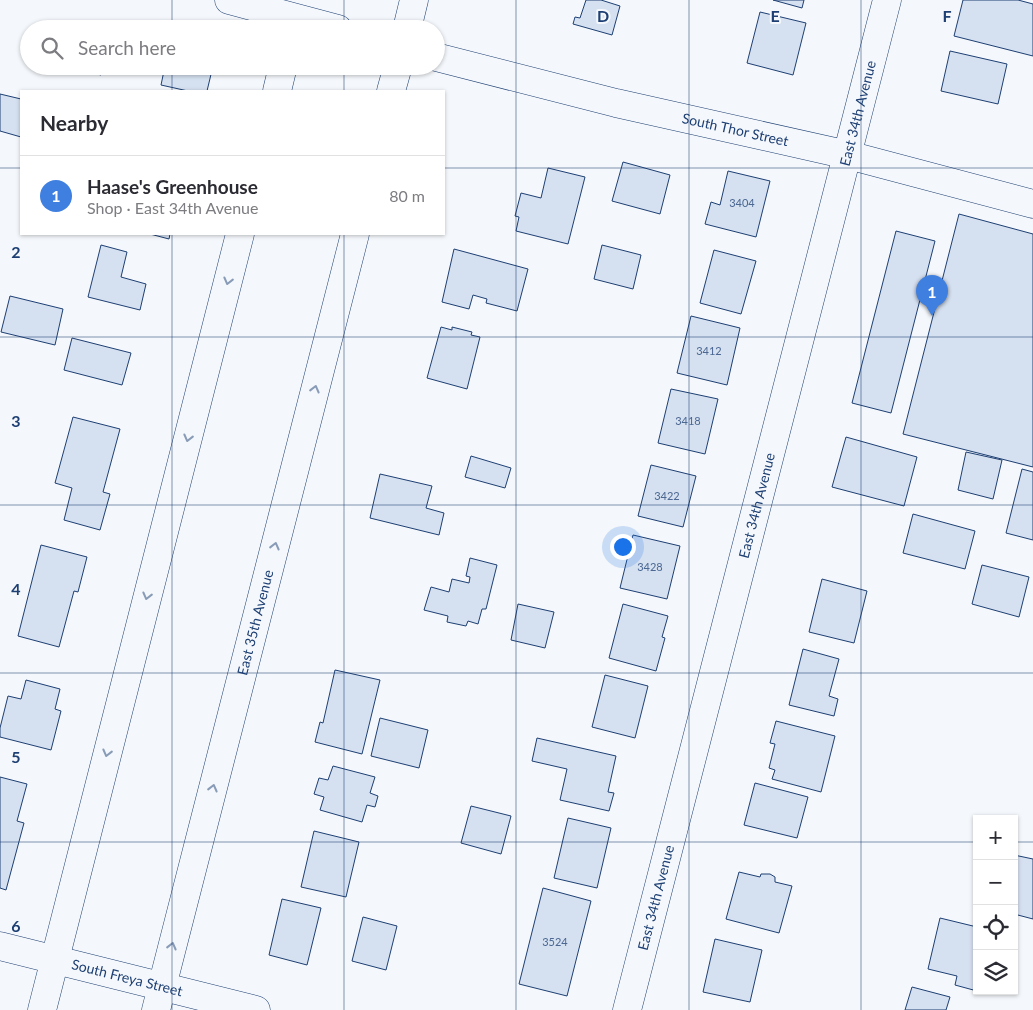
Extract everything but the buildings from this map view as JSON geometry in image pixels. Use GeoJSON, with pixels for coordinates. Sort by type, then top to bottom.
{"type":"FeatureCollection","features":[{"type":"Feature","properties":{"kind":"street"},"geometry":{"type":"LineString","coordinates":[[229,0],[311,20]]}},
{"type":"Feature","properties":{"kind":"street"},"geometry":{"type":"LineString","coordinates":[[409,20],[414,0]]}},
{"type":"Feature","properties":{"kind":"street","name":"East 34th Avenue"},"geometry":{"type":"LineString","coordinates":[[627,1010],[848,155],[886,0]]}},
{"type":"Feature","properties":{"kind":"street","name":"South Thor Street"},"geometry":{"type":"LineString","coordinates":[[445,59],[616,103],[848,155],[1033,204]]}},
{"type":"Feature","properties":{"kind":"street"},"geometry":{"type":"LineString","coordinates":[[277,90],[281,75]]}},
{"type":"Feature","properties":{"kind":"street"},"geometry":{"type":"LineString","coordinates":[[391,90],[395,75]]}},
{"type":"Feature","properties":{"kind":"street"},"geometry":{"type":"LineString","coordinates":[[42,1010],[240,235]]}},
{"type":"Feature","properties":{"kind":"street","name":"East 35th Avenue"},"geometry":{"type":"LineString","coordinates":[[159,998],[355,235]]}},
{"type":"Feature","properties":{"kind":"street","name":"South Freya Street"},"geometry":{"type":"LineString","coordinates":[[0,946],[54,960],[159,998],[256,1010]]}},
{"type":"Feature","properties":{"kind":"place","name":"Haase's Greenhouse"},"geometry":{"type":"Point","coordinates":[932,316]}}]}
